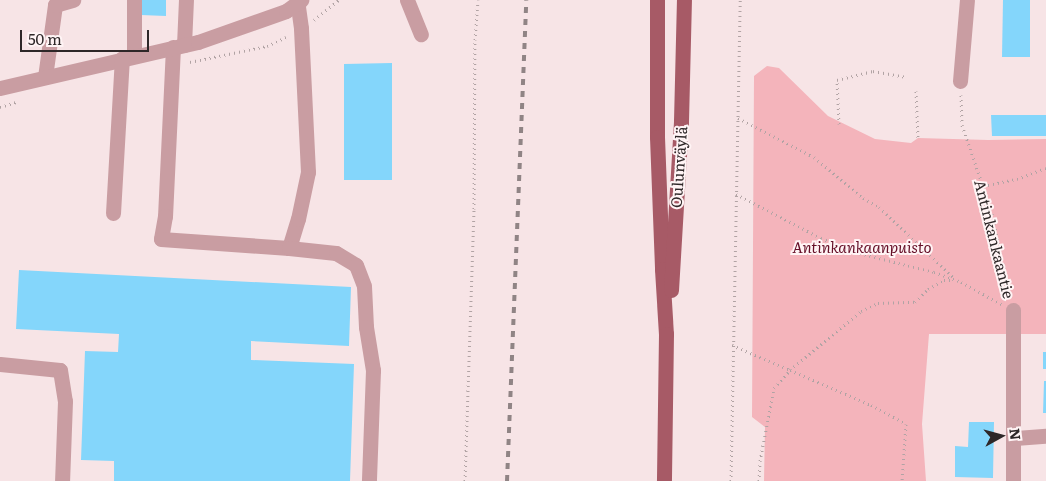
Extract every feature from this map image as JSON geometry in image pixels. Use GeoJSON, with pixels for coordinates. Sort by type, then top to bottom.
{"type":"FeatureCollection","features":[{"type":"Feature","properties":{"kind":"main road","name":"Oulunväylä"},"geometry":{"type":"LineString","coordinates":[[657,0],[657,137],[666,334]]}},
{"type":"Feature","properties":{"kind":"main road","name":"Oulunväylä"},"geometry":{"type":"LineString","coordinates":[[664,481],[666,334],[679,165],[684,0]]}},
{"type":"Feature","properties":{"kind":"street"},"geometry":{"type":"LineString","coordinates":[[45,77],[55,5],[73,0]]}},
{"type":"Feature","properties":{"kind":"street"},"geometry":{"type":"LineString","coordinates":[[113,214],[134,0]]}},
{"type":"Feature","properties":{"kind":"street"},"geometry":{"type":"LineString","coordinates":[[186,0],[178,46],[165,216],[160,239],[289,248],[336,254],[356,265],[364,286],[366,326],[373,370],[369,481]]}},
{"type":"Feature","properties":{"kind":"street"},"geometry":{"type":"LineString","coordinates":[[408,0],[421,34]]}},
{"type":"Feature","properties":{"kind":"street"},"geometry":{"type":"LineString","coordinates":[[960,81],[967,0]]}},
{"type":"Feature","properties":{"kind":"street"},"geometry":{"type":"LineString","coordinates":[[0,88],[178,46],[286,11],[298,1]]}},
{"type":"Feature","properties":{"kind":"street"},"geometry":{"type":"LineString","coordinates":[[289,248],[298,220],[308,172],[298,1]]}},
{"type":"Feature","properties":{"kind":"street","name":"Antinkankaantie"},"geometry":{"type":"LineString","coordinates":[[1013,310],[1013,481]]}},
{"type":"Feature","properties":{"kind":"street"},"geometry":{"type":"LineString","coordinates":[[0,364],[60,370],[65,401],[62,481]]}},
{"type":"Feature","properties":{"kind":"street"},"geometry":{"type":"LineString","coordinates":[[1014,438],[1046,436]]}},
{"type":"Feature","properties":{"kind":"path"},"geometry":{"type":"LineString","coordinates":[[465,481],[474,209],[475,40],[478,0]]}},
{"type":"Feature","properties":{"kind":"path"},"geometry":{"type":"LineString","coordinates":[[731,481],[732,345],[740,0]]}},
{"type":"Feature","properties":{"kind":"path"},"geometry":{"type":"LineString","coordinates":[[839,124],[837,80],[873,71],[906,76]]}},
{"type":"Feature","properties":{"kind":"path","name":"Antinkankaantie"},"geometry":{"type":"LineString","coordinates":[[960,81],[962,125],[991,209],[1013,310]]}},
{"type":"Feature","properties":{"kind":"path"},"geometry":{"type":"LineString","coordinates":[[916,91],[918,138]]}},
{"type":"Feature","properties":{"kind":"path"},"geometry":{"type":"LineString","coordinates":[[738,118],[814,157],[863,198],[880,207],[956,280]]}},
{"type":"Feature","properties":{"kind":"path"},"geometry":{"type":"LineString","coordinates":[[983,186],[1016,180],[1046,168]]}},
{"type":"Feature","properties":{"kind":"path"},"geometry":{"type":"LineString","coordinates":[[736,194],[805,230],[855,252],[934,272],[956,280],[1013,310]]}},
{"type":"Feature","properties":{"kind":"path"},"geometry":{"type":"LineString","coordinates":[[760,481],[760,461],[774,388],[790,370],[861,312],[878,303],[915,302],[928,289],[944,280],[956,280]]}},
{"type":"Feature","properties":{"kind":"path"},"geometry":{"type":"LineString","coordinates":[[732,345],[872,405],[906,424],[902,481]]}},
{"type":"Feature","properties":{"kind":"green space","name":"Antinkankaanpuisto"},"geometry":{"type":"Polygon","coordinates":[[[767,66],[779,68],[828,116],[875,139],[911,143],[918,138],[1046,139],[1046,334],[929,334],[922,424],[926,481],[764,481],[765,427],[752,417],[754,76],[767,66]]]}},
{"type":"Feature","properties":{"kind":"building"},"geometry":{"type":"Polygon","coordinates":[[[141,0],[166,0],[166,16],[141,15],[141,0]]]}},
{"type":"Feature","properties":{"kind":"building"},"geometry":{"type":"Polygon","coordinates":[[[1003,0],[1030,0],[1030,57],[1002,57],[1003,0]]]}},
{"type":"Feature","properties":{"kind":"building"},"geometry":{"type":"Polygon","coordinates":[[[392,63],[392,180],[344,180],[344,64],[392,63]]]}},
{"type":"Feature","properties":{"kind":"building"},"geometry":{"type":"Polygon","coordinates":[[[991,115],[1046,115],[1046,136],[992,136],[991,115]]]}},
{"type":"Feature","properties":{"kind":"building"},"geometry":{"type":"Polygon","coordinates":[[[19,270],[351,287],[349,346],[251,341],[251,360],[354,364],[350,481],[114,481],[114,461],[81,460],[85,351],[118,352],[119,334],[16,329],[19,270]]]}},
{"type":"Feature","properties":{"kind":"building"},"geometry":{"type":"Polygon","coordinates":[[[1043,352],[1046,352],[1046,369],[1043,369],[1043,352]]]}},
{"type":"Feature","properties":{"kind":"building"},"geometry":{"type":"Polygon","coordinates":[[[1044,381],[1046,381],[1046,413],[1043,413],[1044,381]]]}},
{"type":"Feature","properties":{"kind":"building"},"geometry":{"type":"Polygon","coordinates":[[[969,422],[994,422],[993,478],[955,477],[955,446],[968,447],[969,422]]]}},
{"type":"Feature","properties":{"kind":"railway"},"geometry":{"type":"LineString","coordinates":[[507,481],[526,0]]}}]}
